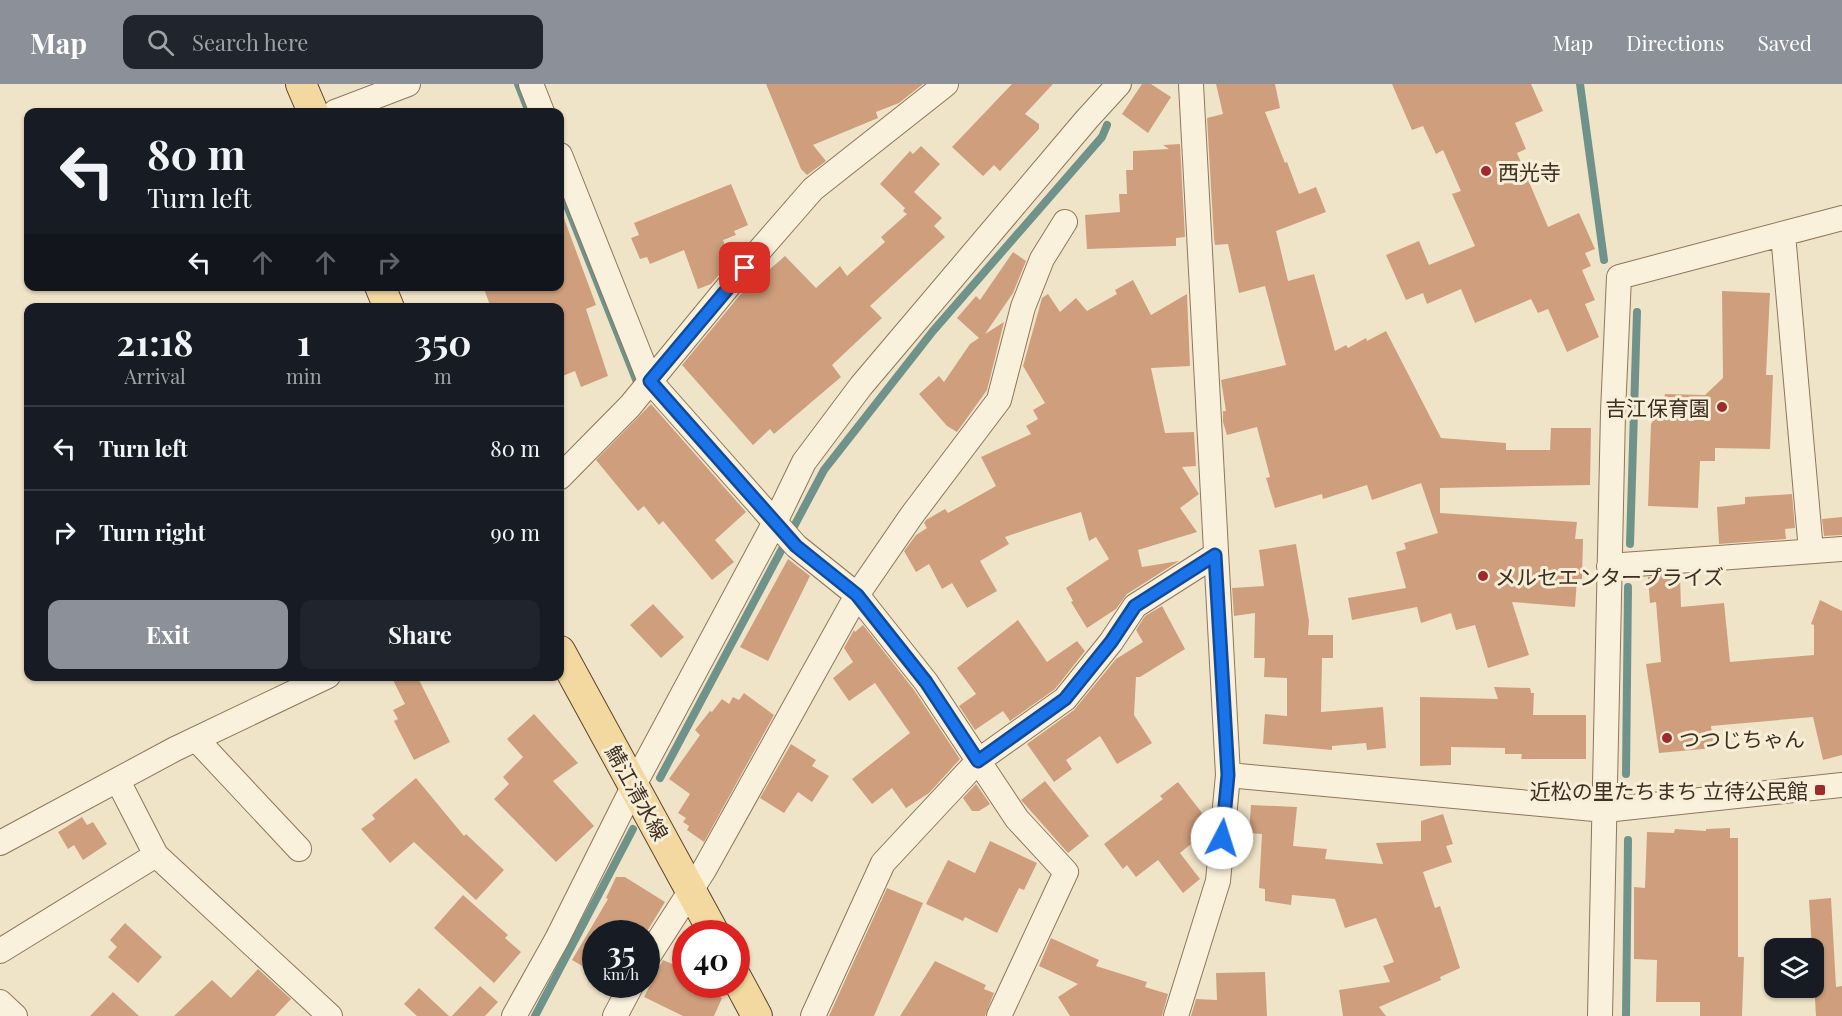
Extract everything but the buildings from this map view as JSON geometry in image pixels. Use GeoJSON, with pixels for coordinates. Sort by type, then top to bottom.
{"type":"FeatureCollection","features":[{"type":"Feature","properties":{"kind":"main road"},"geometry":{"type":"LineString","coordinates":[[301,84],[311,108]]}},
{"type":"Feature","properties":{"kind":"main road","name":"鯖江清水線"},"geometry":{"type":"LineString","coordinates":[[564,658],[707,920]]}},
{"type":"Feature","properties":{"kind":"main road"},"geometry":{"type":"LineString","coordinates":[[748,998],[757,1016]]}},
{"type":"Feature","properties":{"kind":"street"},"geometry":{"type":"LineString","coordinates":[[345,108],[408,84]]}},
{"type":"Feature","properties":{"kind":"street"},"geometry":{"type":"LineString","coordinates":[[531,84],[540,108]]}},
{"type":"Feature","properties":{"kind":"street"},"geometry":{"type":"LineString","coordinates":[[564,473],[630,406],[813,189],[946,84]]}},
{"type":"Feature","properties":{"kind":"street"},"geometry":{"type":"LineString","coordinates":[[514,1016],[557,939],[634,785],[784,532],[804,462],[861,386],[1119,84]]}},
{"type":"Feature","properties":{"kind":"street"},"geometry":{"type":"LineString","coordinates":[[1176,1016],[1218,881],[1228,775],[1191,84]]}},
{"type":"Feature","properties":{"kind":"street"},"geometry":{"type":"LineString","coordinates":[[564,165],[650,381],[784,532],[857,595],[926,682],[1017,819],[1066,873],[999,1016]]}},
{"type":"Feature","properties":{"kind":"street"},"geometry":{"type":"LineString","coordinates":[[1600,1016],[1609,566],[1619,276],[1842,218]]}},
{"type":"Feature","properties":{"kind":"street"},"geometry":{"type":"LineString","coordinates":[[660,938],[704,870],[857,595],[912,515],[999,400],[1023,306],[1042,259],[1065,222]]}},
{"type":"Feature","properties":{"kind":"street"},"geometry":{"type":"LineString","coordinates":[[1783,234],[1811,551]]}},
{"type":"Feature","properties":{"kind":"street"},"geometry":{"type":"LineString","coordinates":[[1609,566],[1842,549]]}},
{"type":"Feature","properties":{"kind":"street"},"geometry":{"type":"LineString","coordinates":[[813,1016],[883,863],[978,761],[1065,699],[1111,642],[1135,606],[1215,555]]}},
{"type":"Feature","properties":{"kind":"street"},"geometry":{"type":"LineString","coordinates":[[0,843],[196,739],[318,681]]}},
{"type":"Feature","properties":{"kind":"street"},"geometry":{"type":"LineString","coordinates":[[196,739],[299,849]]}},
{"type":"Feature","properties":{"kind":"street"},"geometry":{"type":"LineString","coordinates":[[1228,775],[1605,810],[1842,785]]}},
{"type":"Feature","properties":{"kind":"street"},"geometry":{"type":"LineString","coordinates":[[118,781],[156,855],[330,1016]]}},
{"type":"Feature","properties":{"kind":"street"},"geometry":{"type":"LineString","coordinates":[[0,951],[156,855]]}},
{"type":"Feature","properties":{"kind":"street"},"geometry":{"type":"LineString","coordinates":[[615,1016],[625,998]]}},
{"type":"Feature","properties":{"kind":"street"},"geometry":{"type":"LineString","coordinates":[[0,1002],[15,1016]]}},
{"type":"Feature","properties":{"kind":"waterway"},"geometry":{"type":"LineString","coordinates":[[518,84],[527,108]]}},
{"type":"Feature","properties":{"kind":"waterway"},"geometry":{"type":"LineString","coordinates":[[1580,84],[1604,260]]}},
{"type":"Feature","properties":{"kind":"waterway"},"geometry":{"type":"LineString","coordinates":[[660,778],[824,470],[933,331],[1102,137],[1107,125]]}},
{"type":"Feature","properties":{"kind":"waterway"},"geometry":{"type":"LineString","coordinates":[[564,198],[637,382]]}},
{"type":"Feature","properties":{"kind":"waterway"},"geometry":{"type":"LineString","coordinates":[[1630,544],[1637,312]]}},
{"type":"Feature","properties":{"kind":"waterway"},"geometry":{"type":"LineString","coordinates":[[1626,774],[1628,587]]}},
{"type":"Feature","properties":{"kind":"waterway"},"geometry":{"type":"LineString","coordinates":[[535,1016],[633,829]]}},
{"type":"Feature","properties":{"kind":"waterway"},"geometry":{"type":"LineString","coordinates":[[1626,1016],[1628,840]]}},
{"type":"Feature","properties":{"kind":"place","name":"西光寺"},"geometry":{"type":"Point","coordinates":[1486,171]}},
{"type":"Feature","properties":{"kind":"place","name":"吉江保育園"},"geometry":{"type":"Point","coordinates":[1722,407]}},
{"type":"Feature","properties":{"kind":"place","name":"メルセエンタープライズ"},"geometry":{"type":"Point","coordinates":[1483,576]}},
{"type":"Feature","properties":{"kind":"place","name":"つつじちゃん"},"geometry":{"type":"Point","coordinates":[1667,738]}},
{"type":"Feature","properties":{"kind":"place","name":"近松の里たちまち 立待公民館"},"geometry":{"type":"Point","coordinates":[1820,790]}},
{"type":"Feature","properties":{"kind":"route"},"geometry":{"type":"LineString","coordinates":[[745,268],[650,381],[796,546],[857,595],[926,682],[978,761],[1065,699],[1111,642],[1135,606],[1215,555],[1228,775],[1222,838]]}}]}
